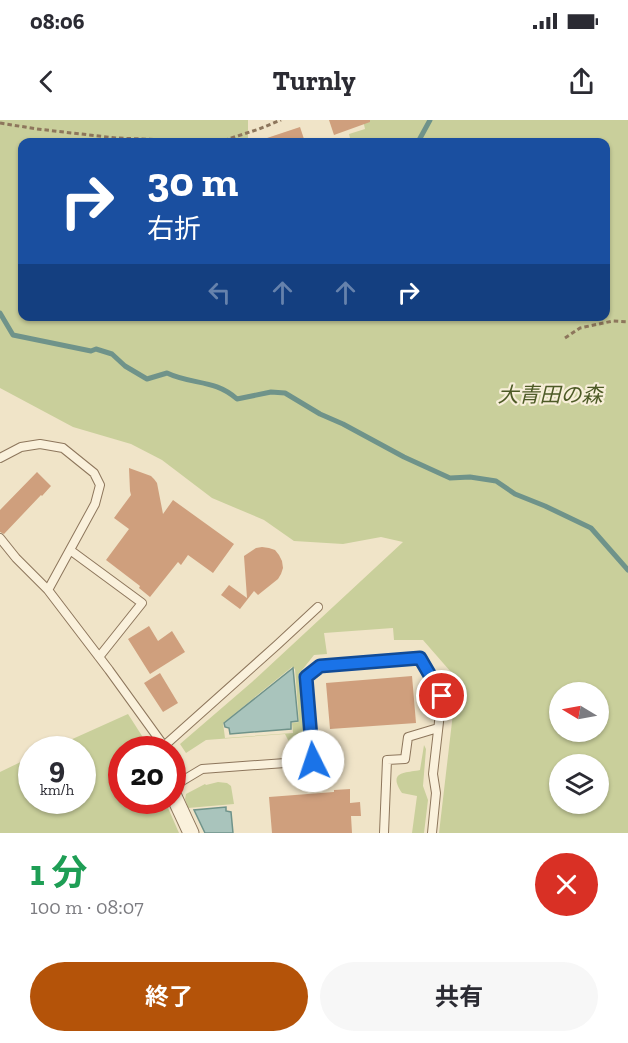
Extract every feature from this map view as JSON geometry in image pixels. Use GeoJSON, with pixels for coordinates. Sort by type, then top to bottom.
{"type":"FeatureCollection","features":[{"type":"Feature","properties":{"kind":"street"},"geometry":{"type":"LineString","coordinates":[[182,814],[190,833]]}},
{"type":"Feature","properties":{"kind":"lane"},"geometry":{"type":"LineString","coordinates":[[0,458],[21,447],[40,444],[63,448],[94,473],[100,485],[95,504],[48,591]]}},
{"type":"Feature","properties":{"kind":"lane"},"geometry":{"type":"LineString","coordinates":[[0,538],[48,591],[156,736]]}},
{"type":"Feature","properties":{"kind":"lane"},"geometry":{"type":"LineString","coordinates":[[70,550],[142,603],[99,657]]}},
{"type":"Feature","properties":{"kind":"lane"},"geometry":{"type":"LineString","coordinates":[[178,736],[318,607]]}},
{"type":"Feature","properties":{"kind":"lane"},"geometry":{"type":"LineString","coordinates":[[186,779],[202,769],[313,761],[306,677],[320,666],[420,658],[442,696],[433,774],[436,793],[432,833]]}},
{"type":"Feature","properties":{"kind":"lane"},"geometry":{"type":"LineString","coordinates":[[384,833],[387,760],[405,759],[408,737],[438,728]]}},
{"type":"Feature","properties":{"kind":"path"},"geometry":{"type":"LineString","coordinates":[[231,138],[281,120]]}},
{"type":"Feature","properties":{"kind":"path"},"geometry":{"type":"LineString","coordinates":[[0,123],[116,138]]}},
{"type":"Feature","properties":{"kind":"path"},"geometry":{"type":"LineString","coordinates":[[565,338],[580,328],[613,321],[628,322]]}},
{"type":"Feature","properties":{"kind":"green space","name":"大青田の森"},"geometry":{"type":"Polygon","coordinates":[[[0,120],[248,120],[248,138],[18,138],[18,321],[610,321],[610,138],[350,138],[349,134],[365,129],[363,120],[628,120],[628,833],[439,833],[457,679],[423,640],[394,640],[393,628],[324,633],[327,654],[314,655],[299,674],[303,732],[296,744],[289,742],[285,734],[206,740],[186,753],[186,739],[252,682],[403,542],[381,537],[343,544],[294,541],[264,520],[212,498],[162,460],[131,444],[73,427],[0,388],[0,120]],[[292,667],[223,723],[225,738],[293,733],[292,723],[299,722],[295,669],[292,667]]]}},
{"type":"Feature","properties":{"kind":"green space"},"geometry":{"type":"Polygon","coordinates":[[[128,714],[142,736],[108,736],[108,814],[171,814],[179,833],[0,833],[0,772],[18,763],[18,814],[96,814],[96,736],[79,736],[128,714]]]}},
{"type":"Feature","properties":{"kind":"green space"},"geometry":{"type":"Polygon","coordinates":[[[424,745],[426,749],[423,786],[428,800],[424,833],[412,833],[417,796],[402,793],[397,777],[400,774],[420,770],[424,745]]]}},
{"type":"Feature","properties":{"kind":"green space"},"geometry":{"type":"Polygon","coordinates":[[[218,782],[227,783],[231,786],[234,804],[188,808],[186,794],[218,782]]]}},
{"type":"Feature","properties":{"kind":"water"},"geometry":{"type":"Polygon","coordinates":[[[293,668],[298,721],[291,722],[291,729],[230,734],[229,728],[225,727],[224,723],[293,668]]]}},
{"type":"Feature","properties":{"kind":"water"},"geometry":{"type":"Polygon","coordinates":[[[226,807],[226,811],[231,812],[233,833],[205,833],[194,810],[226,807]]]}},
{"type":"Feature","properties":{"kind":"building"},"geometry":{"type":"Polygon","coordinates":[[[329,120],[370,120],[370,122],[334,135],[329,120]]]}},
{"type":"Feature","properties":{"kind":"building"},"geometry":{"type":"Polygon","coordinates":[[[300,127],[304,138],[267,138],[300,127]]]}},
{"type":"Feature","properties":{"kind":"building"},"geometry":{"type":"Polygon","coordinates":[[[129,468],[151,476],[157,483],[163,514],[173,500],[234,544],[213,573],[188,555],[181,565],[178,562],[150,597],[139,588],[140,586],[106,560],[129,529],[114,518],[131,495],[129,468]]]}},
{"type":"Feature","properties":{"kind":"building"},"geometry":{"type":"Polygon","coordinates":[[[37,472],[51,486],[4,534],[0,532],[0,510],[37,472]]]}},
{"type":"Feature","properties":{"kind":"building"},"geometry":{"type":"Polygon","coordinates":[[[262,547],[275,550],[279,555],[283,568],[281,574],[258,595],[254,591],[240,609],[221,595],[229,585],[247,598],[244,556],[262,547]]]}},
{"type":"Feature","properties":{"kind":"building"},"geometry":{"type":"Polygon","coordinates":[[[149,626],[158,641],[172,631],[185,652],[150,674],[128,639],[149,626]]]}},
{"type":"Feature","properties":{"kind":"building"},"geometry":{"type":"Polygon","coordinates":[[[160,673],[178,703],[163,712],[144,683],[160,673]]]}},
{"type":"Feature","properties":{"kind":"building"},"geometry":{"type":"Polygon","coordinates":[[[412,676],[416,723],[330,729],[326,683],[412,676]]]}},
{"type":"Feature","properties":{"kind":"building"},"geometry":{"type":"Polygon","coordinates":[[[350,789],[350,803],[360,802],[361,816],[351,816],[352,833],[272,833],[269,797],[350,789]]]}},
{"type":"Feature","properties":{"kind":"waterway"},"geometry":{"type":"LineString","coordinates":[[420,138],[430,120]]}},
{"type":"Feature","properties":{"kind":"waterway"},"geometry":{"type":"LineString","coordinates":[[0,313],[13,335],[91,351],[96,349],[112,354],[125,366],[147,379],[167,373],[212,385],[237,399],[271,392],[285,393],[320,414],[450,478],[470,477],[496,481],[515,494],[591,528],[628,570]]}},
{"type":"Feature","properties":{"kind":"route"},"geometry":{"type":"LineString","coordinates":[[313,761],[306,677],[320,666],[420,658],[442,696]]}}]}
